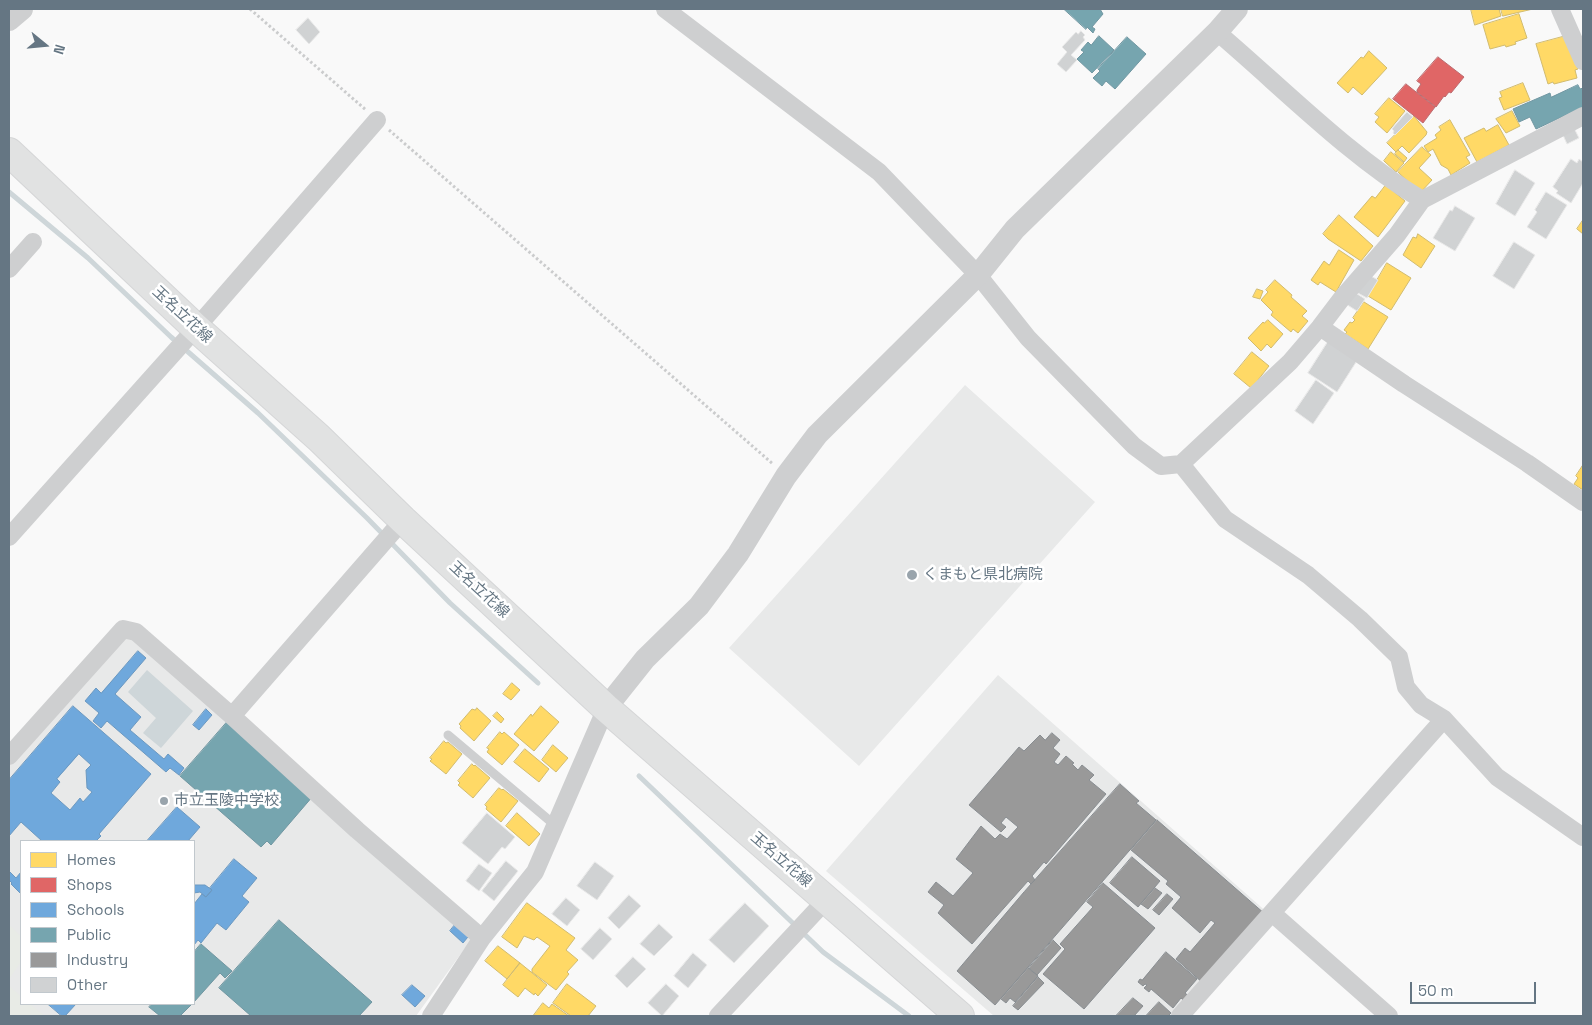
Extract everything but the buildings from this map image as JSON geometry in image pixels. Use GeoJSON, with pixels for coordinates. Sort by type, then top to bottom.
{"type":"FeatureCollection","features":[{"type":"Feature","properties":{"kind":"main road","name":"玉名立花線"},"geometry":{"type":"LineString","coordinates":[[9,152],[196,328],[319,438],[397,526],[960,1016]]}},
{"type":"Feature","properties":{"kind":"street"},"geometry":{"type":"LineString","coordinates":[[9,20],[22,9]]}},
{"type":"Feature","properties":{"kind":"street"},"geometry":{"type":"LineString","coordinates":[[665,9],[879,172],[978,274],[1028,338],[1134,446],[1161,466],[1181,464],[1290,362],[1397,235],[1422,200],[1583,116]]}},
{"type":"Feature","properties":{"kind":"street"},"geometry":{"type":"LineString","coordinates":[[431,1016],[482,938],[536,872],[606,708],[645,659],[698,606],[738,554],[786,476],[817,435],[978,274],[1015,228],[1217,32],[1237,9]]}},
{"type":"Feature","properties":{"kind":"street"},"geometry":{"type":"LineString","coordinates":[[1560,9],[1583,62]]}},
{"type":"Feature","properties":{"kind":"street"},"geometry":{"type":"LineString","coordinates":[[1217,32],[1316,120],[1395,183],[1422,200]]}},
{"type":"Feature","properties":{"kind":"street"},"geometry":{"type":"LineString","coordinates":[[9,538],[196,328],[377,120]]}},
{"type":"Feature","properties":{"kind":"street"},"geometry":{"type":"LineString","coordinates":[[9,268],[33,242]]}},
{"type":"Feature","properties":{"kind":"street"},"geometry":{"type":"LineString","coordinates":[[1320,328],[1527,463],[1583,502]]}},
{"type":"Feature","properties":{"kind":"street"},"geometry":{"type":"LineString","coordinates":[[1181,464],[1225,519],[1308,575],[1398,656],[1406,687],[1421,705],[1444,720],[1496,777],[1583,837]]}},
{"type":"Feature","properties":{"kind":"street"},"geometry":{"type":"LineString","coordinates":[[232,716],[397,526]]}},
{"type":"Feature","properties":{"kind":"street"},"geometry":{"type":"LineString","coordinates":[[9,756],[123,629],[136,632],[232,716],[356,830],[482,938]]}},
{"type":"Feature","properties":{"kind":"street"},"geometry":{"type":"LineString","coordinates":[[1180,1016],[1444,720]]}},
{"type":"Feature","properties":{"kind":"street"},"geometry":{"type":"LineString","coordinates":[[718,1016],[827,899]]}},
{"type":"Feature","properties":{"kind":"street"},"geometry":{"type":"LineString","coordinates":[[1272,913],[1389,1016]]}},
{"type":"Feature","properties":{"kind":"lane"},"geometry":{"type":"LineString","coordinates":[[448,735],[556,826]]}},
{"type":"Feature","properties":{"kind":"path"},"geometry":{"type":"LineString","coordinates":[[250,9],[786,476]]}},
{"type":"Feature","properties":{"kind":"shaded area","name":"くまもと県北病院"},"geometry":{"type":"Polygon","coordinates":[[[965,385],[1095,502],[859,766],[729,648],[965,385]]]}},
{"type":"Feature","properties":{"kind":"shaded area","name":"市立玉陵中学校"},"geometry":{"type":"Polygon","coordinates":[[[123,636],[135,639],[473,937],[416,1016],[9,1016],[9,760],[123,636]]]}},
{"type":"Feature","properties":{"kind":"shaded area"},"geometry":{"type":"Polygon","coordinates":[[[147,670],[193,711],[161,748],[143,733],[156,718],[128,692],[147,670]]]}},
{"type":"Feature","properties":{"kind":"shaded area"},"geometry":{"type":"Polygon","coordinates":[[[998,675],[1269,914],[1175,1016],[994,1016],[826,871],[998,675]]]}},
{"type":"Feature","properties":{"kind":"shaded area"},"geometry":{"type":"Polygon","coordinates":[[[9,925],[20,935],[20,963],[9,979],[9,925]]]}},
{"type":"Feature","properties":{"kind":"shaded area"},"geometry":{"type":"Polygon","coordinates":[[[9,986],[20,995],[20,1005],[31,1005],[45,1016],[9,1016],[9,986]]]}},
{"type":"Feature","properties":{"kind":"waterway"},"geometry":{"type":"LineString","coordinates":[[9,192],[88,258],[171,337],[258,413],[367,518],[450,603],[538,683]]}},
{"type":"Feature","properties":{"kind":"waterway"},"geometry":{"type":"LineString","coordinates":[[639,776],[823,952],[909,1016]]}},
{"type":"Feature","properties":{"kind":"place","name":"くまもと県北病院"},"geometry":{"type":"Point","coordinates":[912,575]}},
{"type":"Feature","properties":{"kind":"place","name":"市立玉陵中学校"},"geometry":{"type":"Point","coordinates":[164,801]}}]}
